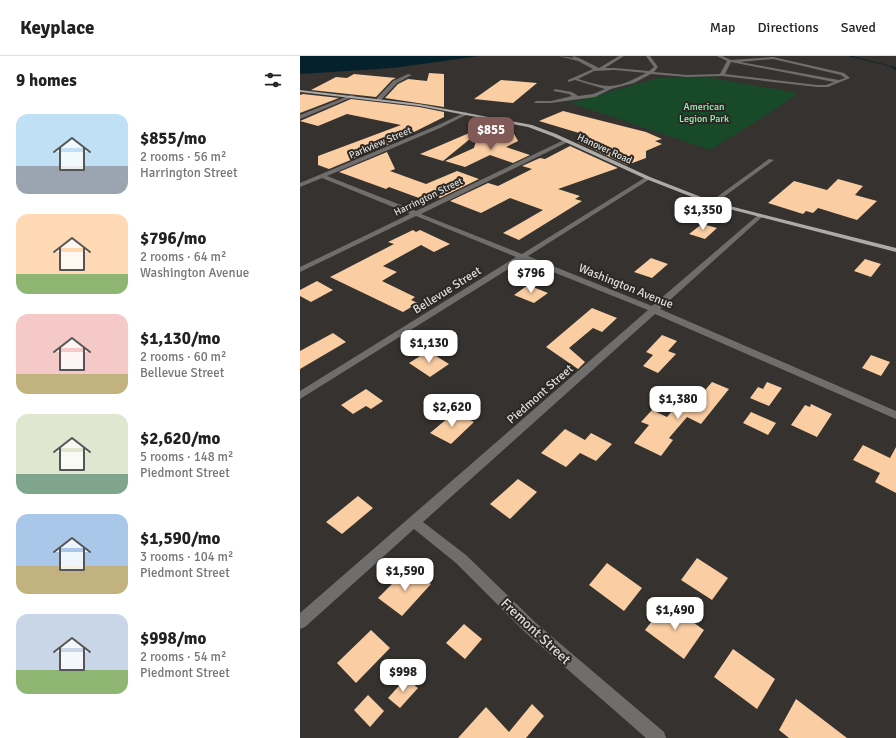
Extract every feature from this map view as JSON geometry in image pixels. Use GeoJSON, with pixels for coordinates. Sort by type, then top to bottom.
{"type":"FeatureCollection","features":[{"type":"Feature","properties":{"kind":"main road","name":"Hanover Road"},"geometry":{"type":"LineString","coordinates":[[300,91],[379,99],[466,113],[530,126],[648,178],[712,202],[760,216],[896,250]]}},
{"type":"Feature","properties":{"kind":"street"},"geometry":{"type":"LineString","coordinates":[[560,56],[579,60]]}},
{"type":"Feature","properties":{"kind":"street"},"geometry":{"type":"LineString","coordinates":[[574,56],[599,70]]}},
{"type":"Feature","properties":{"kind":"street"},"geometry":{"type":"LineString","coordinates":[[599,70],[622,56]]}},
{"type":"Feature","properties":{"kind":"street"},"geometry":{"type":"LineString","coordinates":[[536,102],[551,102],[598,94],[605,92],[610,88],[642,78],[652,72],[656,67],[648,56]]}},
{"type":"Feature","properties":{"kind":"street"},"geometry":{"type":"LineString","coordinates":[[719,56],[731,61],[840,82]]}},
{"type":"Feature","properties":{"kind":"street"},"geometry":{"type":"LineString","coordinates":[[570,81],[593,70],[615,69],[687,76],[722,75],[806,86],[826,86],[848,78],[842,74],[773,58],[728,62],[722,75]]}},
{"type":"Feature","properties":{"kind":"street"},"geometry":{"type":"LineString","coordinates":[[379,99],[395,82],[410,75]]}},
{"type":"Feature","properties":{"kind":"street"},"geometry":{"type":"LineString","coordinates":[[575,79],[595,86],[610,88]]}},
{"type":"Feature","properties":{"kind":"street"},"geometry":{"type":"LineString","coordinates":[[555,90],[570,93],[576,97],[575,98]]}},
{"type":"Feature","properties":{"kind":"street"},"geometry":{"type":"LineString","coordinates":[[300,117],[353,96]]}},
{"type":"Feature","properties":{"kind":"street","name":"Parkview Street"},"geometry":{"type":"LineString","coordinates":[[300,185],[438,127],[466,113]]}},
{"type":"Feature","properties":{"kind":"street","name":"Harrington Street"},"geometry":{"type":"LineString","coordinates":[[300,270],[566,141]]}},
{"type":"Feature","properties":{"kind":"street"},"geometry":{"type":"LineString","coordinates":[[712,202],[771,160]]}},
{"type":"Feature","properties":{"kind":"street","name":"Washington Avenue"},"geometry":{"type":"LineString","coordinates":[[322,176],[654,310],[896,415]]}},
{"type":"Feature","properties":{"kind":"street","name":"Bellevue Street"},"geometry":{"type":"LineString","coordinates":[[300,396],[648,178]]}},
{"type":"Feature","properties":{"kind":"street","name":"Piedmont Street"},"geometry":{"type":"LineString","coordinates":[[300,622],[760,216]]}},
{"type":"Feature","properties":{"kind":"street","name":"Fremont Street"},"geometry":{"type":"LineString","coordinates":[[414,522],[461,559],[531,628],[658,738]]}},
{"type":"Feature","properties":{"kind":"green space","name":"American Legion Park"},"geometry":{"type":"Polygon","coordinates":[[[658,78],[711,78],[798,93],[771,112],[710,150],[571,103],[658,78]]]}},
{"type":"Feature","properties":{"kind":"water"},"geometry":{"type":"Polygon","coordinates":[[[300,56],[479,56],[393,68],[300,74],[300,56]]]}},
{"type":"Feature","properties":{"kind":"building"},"geometry":{"type":"Polygon","coordinates":[[[429,73],[444,74],[444,107],[385,98],[398,84],[408,79],[427,81],[429,73]]]}},
{"type":"Feature","properties":{"kind":"building"},"geometry":{"type":"Polygon","coordinates":[[[354,74],[396,78],[392,80],[376,97],[311,90],[336,77],[347,78],[354,74]]]}},
{"type":"Feature","properties":{"kind":"building"},"geometry":{"type":"Polygon","coordinates":[[[501,80],[537,83],[513,103],[474,99],[501,80]]]}},
{"type":"Feature","properties":{"kind":"building"},"geometry":{"type":"Polygon","coordinates":[[[303,94],[339,98],[300,113],[300,95],[303,94]]]}},
{"type":"Feature","properties":{"kind":"building"},"geometry":{"type":"Polygon","coordinates":[[[351,99],[419,107],[444,112],[444,117],[394,142],[329,169],[318,165],[318,156],[401,125],[347,114],[318,126],[300,121],[351,99]]]}},
{"type":"Feature","properties":{"kind":"building"},"geometry":{"type":"Polygon","coordinates":[[[563,111],[646,132],[662,139],[655,141],[662,144],[646,151],[646,158],[627,165],[578,142],[589,136],[539,121],[563,111]]]}},
{"type":"Feature","properties":{"kind":"building"},"geometry":{"type":"Polygon","coordinates":[[[512,130],[518,141],[506,147],[530,155],[513,163],[490,155],[465,167],[445,161],[474,148],[477,137],[489,141],[512,130]]]}},
{"type":"Feature","properties":{"kind":"building"},"geometry":{"type":"Polygon","coordinates":[[[474,131],[476,134],[443,161],[420,154],[474,131]]]}},
{"type":"Feature","properties":{"kind":"building"},"geometry":{"type":"Polygon","coordinates":[[[570,146],[618,168],[558,189],[580,196],[575,199],[582,201],[519,240],[503,233],[543,210],[510,198],[481,213],[450,201],[488,183],[498,186],[532,169],[522,166],[540,158],[545,159],[570,146]]]}},
{"type":"Feature","properties":{"kind":"building"},"geometry":{"type":"Polygon","coordinates":[[[387,152],[395,169],[390,171],[426,184],[457,171],[479,179],[440,198],[429,193],[419,198],[389,187],[386,189],[339,172],[387,152]]]}},
{"type":"Feature","properties":{"kind":"building"},"geometry":{"type":"Polygon","coordinates":[[[838,179],[863,186],[855,195],[877,201],[857,220],[818,208],[813,213],[806,211],[803,214],[768,203],[794,181],[827,190],[838,179]]]}},
{"type":"Feature","properties":{"kind":"building"},"geometry":{"type":"Polygon","coordinates":[[[702,224],[717,228],[705,239],[689,234],[702,224]]]}},
{"type":"Feature","properties":{"kind":"building"},"geometry":{"type":"Polygon","coordinates":[[[413,230],[416,232],[420,230],[450,244],[434,252],[421,245],[383,266],[397,272],[382,281],[415,297],[411,300],[418,303],[403,312],[330,277],[394,244],[388,242],[413,230]]]}},
{"type":"Feature","properties":{"kind":"building"},"geometry":{"type":"Polygon","coordinates":[[[651,258],[668,264],[652,278],[634,272],[651,258]]]}},
{"type":"Feature","properties":{"kind":"building"},"geometry":{"type":"Polygon","coordinates":[[[865,259],[881,264],[871,277],[854,271],[865,259]]]}},
{"type":"Feature","properties":{"kind":"building"},"geometry":{"type":"Polygon","coordinates":[[[317,281],[333,290],[311,302],[300,296],[300,290],[317,281]]]}},
{"type":"Feature","properties":{"kind":"building"},"geometry":{"type":"Polygon","coordinates":[[[528,285],[548,293],[534,303],[514,295],[528,285]]]}},
{"type":"Feature","properties":{"kind":"building"},"geometry":{"type":"Polygon","coordinates":[[[592,308],[617,318],[602,332],[593,328],[569,348],[585,362],[578,369],[546,347],[592,308]]]}},
{"type":"Feature","properties":{"kind":"building"},"geometry":{"type":"Polygon","coordinates":[[[333,333],[346,342],[300,369],[300,351],[333,333]]]}},
{"type":"Feature","properties":{"kind":"building"},"geometry":{"type":"Polygon","coordinates":[[[662,335],[677,341],[668,351],[676,354],[658,373],[643,366],[653,355],[646,352],[662,335]]]}},
{"type":"Feature","properties":{"kind":"building"},"geometry":{"type":"Polygon","coordinates":[[[428,351],[449,364],[430,377],[409,363],[428,351]]]}},
{"type":"Feature","properties":{"kind":"building"},"geometry":{"type":"Polygon","coordinates":[[[871,355],[890,362],[881,376],[862,368],[871,355]]]}},
{"type":"Feature","properties":{"kind":"building"},"geometry":{"type":"Polygon","coordinates":[[[712,382],[729,389],[701,424],[687,417],[669,438],[673,440],[661,456],[634,443],[649,425],[641,422],[652,410],[667,417],[677,405],[688,410],[712,382]]]}},
{"type":"Feature","properties":{"kind":"building"},"geometry":{"type":"Polygon","coordinates":[[[767,382],[782,388],[769,406],[750,398],[758,387],[763,389],[767,382]]]}},
{"type":"Feature","properties":{"kind":"building"},"geometry":{"type":"Polygon","coordinates":[[[366,389],[383,401],[371,409],[366,406],[353,414],[341,405],[366,389]]]}},
{"type":"Feature","properties":{"kind":"building"},"geometry":{"type":"Polygon","coordinates":[[[811,404],[832,414],[817,437],[791,425],[805,405],[810,407],[811,404]]]}},
{"type":"Feature","properties":{"kind":"building"},"geometry":{"type":"Polygon","coordinates":[[[455,412],[474,422],[451,444],[430,433],[455,412]]]}},
{"type":"Feature","properties":{"kind":"building"},"geometry":{"type":"Polygon","coordinates":[[[751,412],[776,423],[768,435],[743,423],[751,412]]]}},
{"type":"Feature","properties":{"kind":"building"},"geometry":{"type":"Polygon","coordinates":[[[565,429],[585,440],[591,433],[612,444],[596,461],[580,453],[566,467],[541,453],[565,429]]]}},
{"type":"Feature","properties":{"kind":"building"},"geometry":{"type":"Polygon","coordinates":[[[863,445],[890,458],[896,447],[896,493],[875,482],[880,473],[853,460],[863,445]]]}},
{"type":"Feature","properties":{"kind":"building"},"geometry":{"type":"Polygon","coordinates":[[[518,479],[537,492],[510,519],[490,504],[518,479]]]}},
{"type":"Feature","properties":{"kind":"building"},"geometry":{"type":"Polygon","coordinates":[[[358,496],[373,508],[342,534],[326,522],[358,496]]]}},
{"type":"Feature","properties":{"kind":"building"},"geometry":{"type":"Polygon","coordinates":[[[697,558],[728,578],[712,600],[681,580],[697,558]]]}},
{"type":"Feature","properties":{"kind":"building"},"geometry":{"type":"Polygon","coordinates":[[[607,563],[642,588],[624,611],[589,585],[607,563]]]}},
{"type":"Feature","properties":{"kind":"building"},"geometry":{"type":"Polygon","coordinates":[[[408,568],[431,584],[402,616],[378,598],[408,568]]]}},
{"type":"Feature","properties":{"kind":"building"},"geometry":{"type":"Polygon","coordinates":[[[666,603],[704,630],[684,659],[645,630],[666,603]]]}},
{"type":"Feature","properties":{"kind":"building"},"geometry":{"type":"Polygon","coordinates":[[[464,624],[482,639],[465,659],[446,643],[464,624]]]}},
{"type":"Feature","properties":{"kind":"building"},"geometry":{"type":"Polygon","coordinates":[[[371,630],[390,648],[356,683],[337,663],[371,630]]]}},
{"type":"Feature","properties":{"kind":"building"},"geometry":{"type":"Polygon","coordinates":[[[733,649],[775,679],[757,709],[714,677],[733,649]]]}},
{"type":"Feature","properties":{"kind":"building"},"geometry":{"type":"Polygon","coordinates":[[[406,678],[418,688],[400,708],[388,698],[406,678]]]}},
{"type":"Feature","properties":{"kind":"building"},"geometry":{"type":"Polygon","coordinates":[[[368,695],[384,711],[370,727],[354,710],[368,695]]]}},
{"type":"Feature","properties":{"kind":"building"},"geometry":{"type":"Polygon","coordinates":[[[796,699],[847,738],[789,738],[779,730],[796,699]]]}},
{"type":"Feature","properties":{"kind":"building"},"geometry":{"type":"Polygon","coordinates":[[[532,704],[544,716],[526,738],[458,738],[486,707],[509,732],[532,704]]]}},
{"type":"Feature","properties":{"kind":"waterway"},"geometry":{"type":"LineString","coordinates":[[849,56],[890,66],[896,69]]}}]}
